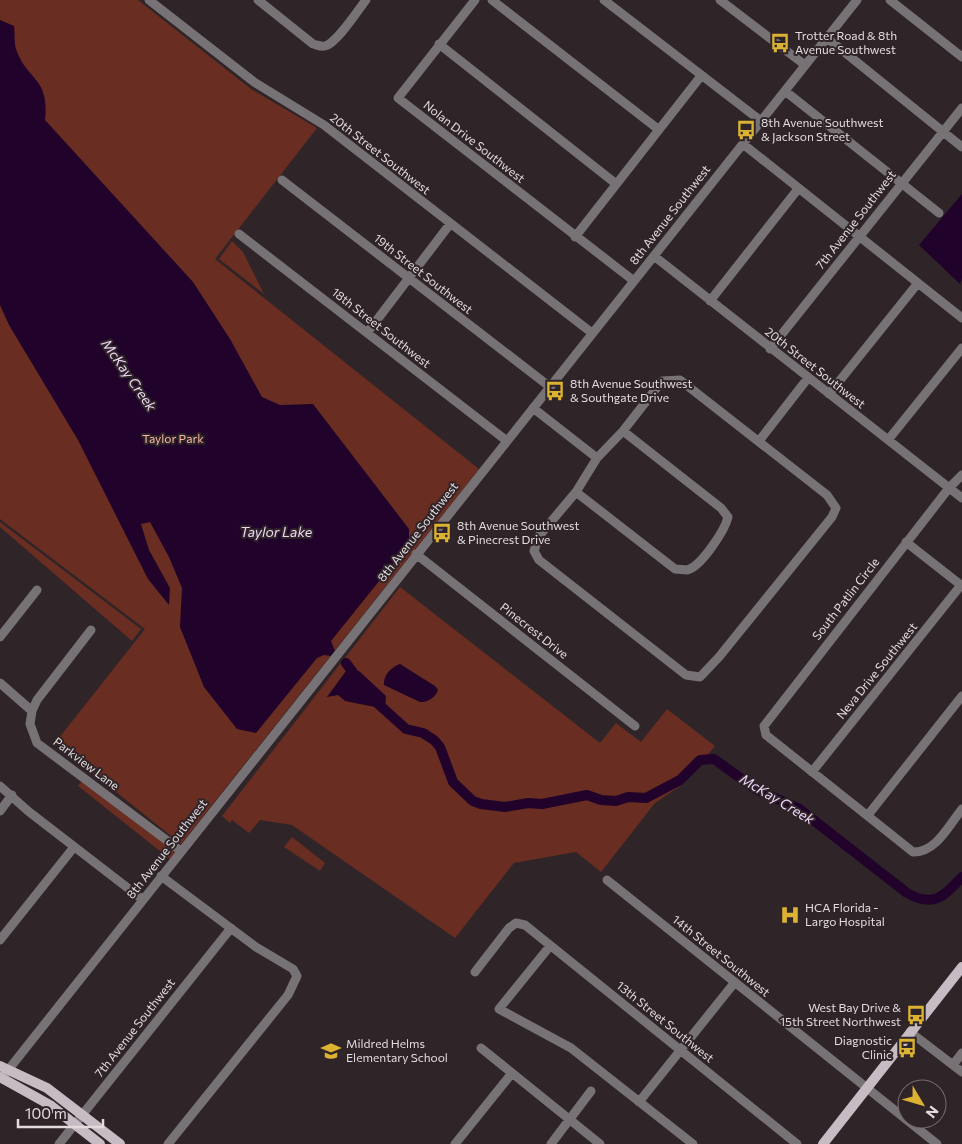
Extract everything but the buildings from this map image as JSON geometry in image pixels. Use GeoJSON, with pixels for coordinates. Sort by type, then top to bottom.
{"type":"FeatureCollection","features":[{"type":"Feature","properties":{"kind":"main road"},"geometry":{"type":"LineString","coordinates":[[822,1144],[962,967]]}},
{"type":"Feature","properties":{"kind":"main road"},"geometry":{"type":"LineString","coordinates":[[2,1074],[47,1088],[120,1144]]}},
{"type":"Feature","properties":{"kind":"main road"},"geometry":{"type":"LineString","coordinates":[[2,1074],[50,1105],[100,1144]]}},
{"type":"Feature","properties":{"kind":"street","name":"20th Street Southwest"},"geometry":{"type":"LineString","coordinates":[[149,0],[254,82],[324,126],[592,333]]}},
{"type":"Feature","properties":{"kind":"street"},"geometry":{"type":"LineString","coordinates":[[260,0],[313,44],[327,46],[366,0]]}},
{"type":"Feature","properties":{"kind":"street","name":"Nolan Drive Southwest"},"geometry":{"type":"LineString","coordinates":[[475,0],[398,98],[634,281]]}},
{"type":"Feature","properties":{"kind":"street"},"geometry":{"type":"LineString","coordinates":[[492,0],[658,129]]}},
{"type":"Feature","properties":{"kind":"street"},"geometry":{"type":"LineString","coordinates":[[604,0],[761,121]]}},
{"type":"Feature","properties":{"kind":"street"},"geometry":{"type":"LineString","coordinates":[[720,0],[805,65]]}},
{"type":"Feature","properties":{"kind":"street","name":"8th Avenue Southwest"},"geometry":{"type":"LineString","coordinates":[[2,1074],[857,0]]}},
{"type":"Feature","properties":{"kind":"street"},"geometry":{"type":"LineString","coordinates":[[890,0],[962,56]]}},
{"type":"Feature","properties":{"kind":"street"},"geometry":{"type":"LineString","coordinates":[[827,38],[962,147]]}},
{"type":"Feature","properties":{"kind":"street"},"geometry":{"type":"LineString","coordinates":[[439,44],[616,183]]}},
{"type":"Feature","properties":{"kind":"street"},"geometry":{"type":"LineString","coordinates":[[575,237],[701,76]]}},
{"type":"Feature","properties":{"kind":"street"},"geometry":{"type":"LineString","coordinates":[[784,91],[939,213]]}},
{"type":"Feature","properties":{"kind":"street","name":"7th Avenue Southwest"},"geometry":{"type":"LineString","coordinates":[[770,349],[962,108]]}},
{"type":"Feature","properties":{"kind":"street"},"geometry":{"type":"LineString","coordinates":[[742,144],[962,318]]}},
{"type":"Feature","properties":{"kind":"street","name":"19th Street Southwest"},"geometry":{"type":"LineString","coordinates":[[282,180],[550,386]]}},
{"type":"Feature","properties":{"kind":"street"},"geometry":{"type":"LineString","coordinates":[[710,301],[798,189]]}},
{"type":"Feature","properties":{"kind":"street"},"geometry":{"type":"LineString","coordinates":[[367,333],[450,224]]}},
{"type":"Feature","properties":{"kind":"street","name":"18th Street Southwest"},"geometry":{"type":"LineString","coordinates":[[239,234],[507,441]]}},
{"type":"Feature","properties":{"kind":"street","name":"20th Street Southwest"},"geometry":{"type":"LineString","coordinates":[[654,256],[962,498]]}},
{"type":"Feature","properties":{"kind":"street"},"geometry":{"type":"LineString","coordinates":[[829,394],[918,283]]}},
{"type":"Feature","properties":{"kind":"street"},"geometry":{"type":"LineString","coordinates":[[888,440],[962,348]]}},
{"type":"Feature","properties":{"kind":"street"},"geometry":{"type":"LineString","coordinates":[[759,441],[808,378]]}},
{"type":"Feature","properties":{"kind":"street"},"geometry":{"type":"LineString","coordinates":[[680,380],[827,495],[836,508],[832,517],[713,665],[700,678],[686,675],[539,560],[534,550],[539,536],[576,492],[598,458],[623,431],[662,381],[680,380]]}},
{"type":"Feature","properties":{"kind":"street"},"geometry":{"type":"LineString","coordinates":[[533,408],[598,458]]}},
{"type":"Feature","properties":{"kind":"street"},"geometry":{"type":"LineString","coordinates":[[576,492],[675,569],[687,570],[696,565],[726,526],[728,517],[721,508],[623,431]]}},
{"type":"Feature","properties":{"kind":"street","name":"South Patlin Circle"},"geometry":{"type":"LineString","coordinates":[[812,772],[766,735],[764,726],[906,542],[949,488],[962,475]]}},
{"type":"Feature","properties":{"kind":"street"},"geometry":{"type":"LineString","coordinates":[[906,542],[962,585]]}},
{"type":"Feature","properties":{"kind":"street","name":"Pinecrest Drive"},"geometry":{"type":"LineString","coordinates":[[416,554],[635,726]]}},
{"type":"Feature","properties":{"kind":"street","name":"Neva Drive Southwest"},"geometry":{"type":"LineString","coordinates":[[812,772],[962,585]]}},
{"type":"Feature","properties":{"kind":"street"},"geometry":{"type":"LineString","coordinates":[[0,637],[37,590]]}},
{"type":"Feature","properties":{"kind":"street"},"geometry":{"type":"LineString","coordinates":[[0,683],[32,711],[37,700],[90,630]]}},
{"type":"Feature","properties":{"kind":"street"},"geometry":{"type":"LineString","coordinates":[[868,816],[962,696]]}},
{"type":"Feature","properties":{"kind":"street","name":"Parkview Lane"},"geometry":{"type":"LineString","coordinates":[[32,711],[30,724],[37,743],[181,851]]}},
{"type":"Feature","properties":{"kind":"street"},"geometry":{"type":"LineString","coordinates":[[812,772],[913,852],[922,852],[932,847],[962,809]]}},
{"type":"Feature","properties":{"kind":"street"},"geometry":{"type":"LineString","coordinates":[[0,786],[142,900]]}},
{"type":"Feature","properties":{"kind":"street"},"geometry":{"type":"LineString","coordinates":[[0,810],[12,795]]}},
{"type":"Feature","properties":{"kind":"street"},"geometry":{"type":"LineString","coordinates":[[0,940],[74,847]]}},
{"type":"Feature","properties":{"kind":"street"},"geometry":{"type":"LineString","coordinates":[[161,876],[256,947],[293,969],[297,976],[288,995],[168,1144]]}},
{"type":"Feature","properties":{"kind":"street","name":"14th Street Southwest"},"geometry":{"type":"LineString","coordinates":[[607,880],[936,1144]]}},
{"type":"Feature","properties":{"kind":"street","name":"13th Street Southwest"},"geometry":{"type":"LineString","coordinates":[[475,972],[509,928],[516,923],[525,925],[796,1144]]}},
{"type":"Feature","properties":{"kind":"street","name":"7th Avenue Southwest"},"geometry":{"type":"LineString","coordinates":[[59,1144],[230,928]]}},
{"type":"Feature","properties":{"kind":"street"},"geometry":{"type":"LineString","coordinates":[[550,946],[500,1009],[572,1048],[693,1144]]}},
{"type":"Feature","properties":{"kind":"street"},"geometry":{"type":"LineString","coordinates":[[639,1102],[734,982]]}},
{"type":"Feature","properties":{"kind":"street"},"geometry":{"type":"LineString","coordinates":[[910,1032],[962,1072]]}},
{"type":"Feature","properties":{"kind":"street"},"geometry":{"type":"LineString","coordinates":[[480,1048],[600,1144]]}},
{"type":"Feature","properties":{"kind":"street"},"geometry":{"type":"LineString","coordinates":[[953,1065],[962,1053]]}},
{"type":"Feature","properties":{"kind":"street"},"geometry":{"type":"LineString","coordinates":[[455,1144],[512,1073]]}},
{"type":"Feature","properties":{"kind":"street"},"geometry":{"type":"LineString","coordinates":[[551,1144],[591,1092]]}},
{"type":"Feature","properties":{"kind":"green space","name":"Taylor Park"},"geometry":{"type":"Polygon","coordinates":[[[0,0],[138,0],[251,89],[317,128],[215,259],[479,469],[181,844],[55,743],[145,629],[0,519],[0,0]]]}},
{"type":"Feature","properties":{"kind":"green space"},"geometry":{"type":"Polygon","coordinates":[[[232,241],[243,252],[264,294],[219,259],[232,241]]]}},
{"type":"Feature","properties":{"kind":"green space"},"geometry":{"type":"Polygon","coordinates":[[[0,522],[141,629],[132,641],[0,527],[0,522]]]}},
{"type":"Feature","properties":{"kind":"green space"},"geometry":{"type":"Polygon","coordinates":[[[400,587],[600,743],[616,723],[641,742],[667,709],[715,746],[683,784],[655,803],[601,872],[576,852],[514,863],[455,938],[292,825],[260,820],[249,833],[232,820],[230,823],[222,816],[400,587]]]}},
{"type":"Feature","properties":{"kind":"green space"},"geometry":{"type":"Polygon","coordinates":[[[82,781],[177,851],[170,859],[78,786],[82,781]]]}},
{"type":"Feature","properties":{"kind":"green space"},"geometry":{"type":"Polygon","coordinates":[[[292,837],[325,863],[320,871],[284,847],[292,837]]]}},
{"type":"Feature","properties":{"kind":"water","name":"Taylor Lake"},"geometry":{"type":"Polygon","coordinates":[[[0,20],[14,26],[15,46],[20,59],[41,87],[44,95],[46,106],[45,120],[193,282],[230,339],[262,397],[280,405],[313,404],[409,529],[409,539],[396,560],[331,641],[335,651],[331,656],[324,655],[317,658],[256,733],[237,729],[204,687],[180,627],[182,588],[169,557],[150,522],[141,524],[149,550],[170,588],[169,605],[148,579],[78,440],[9,325],[0,305],[0,20]]]}},
{"type":"Feature","properties":{"kind":"water"},"geometry":{"type":"Polygon","coordinates":[[[962,194],[962,279],[960,284],[919,245],[962,194]]]}},
{"type":"Feature","properties":{"kind":"water"},"geometry":{"type":"Polygon","coordinates":[[[400,664],[435,686],[438,690],[435,695],[428,700],[420,702],[384,685],[388,672],[400,664]]]}},
{"type":"Feature","properties":{"kind":"water"},"geometry":{"type":"Polygon","coordinates":[[[346,671],[359,671],[386,696],[385,709],[345,701],[338,695],[327,697],[346,671]]]}},
{"type":"Feature","properties":{"kind":"waterway","name":"McKay Creek"},"geometry":{"type":"LineString","coordinates":[[346,663],[360,682]]}},
{"type":"Feature","properties":{"kind":"waterway","name":"McKay Creek"},"geometry":{"type":"LineString","coordinates":[[375,701],[406,729],[423,733],[434,740],[440,747],[453,782],[473,801],[481,804],[505,807],[528,803],[542,804],[587,795],[601,800],[616,801],[628,797],[646,798],[680,780],[700,760],[714,759],[757,790],[798,808],[907,893],[924,900],[938,898],[962,877]]}},
{"type":"Feature","properties":{"kind":"place","name":"Trotter Road & 8th Avenue Southwest"},"geometry":{"type":"Point","coordinates":[780,43]}},
{"type":"Feature","properties":{"kind":"place","name":"8th Avenue Southwest & Jackson Street"},"geometry":{"type":"Point","coordinates":[746,130]}},
{"type":"Feature","properties":{"kind":"place","name":"8th Avenue Southwest & Southgate Drive"},"geometry":{"type":"Point","coordinates":[555,391]}},
{"type":"Feature","properties":{"kind":"place","name":"8th Avenue Southwest & Pinecrest Drive"},"geometry":{"type":"Point","coordinates":[442,533]}},
{"type":"Feature","properties":{"kind":"place","name":"HCA Florida - Largo Hospital"},"geometry":{"type":"Point","coordinates":[790,915]}},
{"type":"Feature","properties":{"kind":"place","name":"West Bay Drive & 15th Street Northwest"},"geometry":{"type":"Point","coordinates":[916,1015]}},
{"type":"Feature","properties":{"kind":"place","name":"Diagnostic Clinic"},"geometry":{"type":"Point","coordinates":[907,1048]}},
{"type":"Feature","properties":{"kind":"place","name":"Mildred Helms Elementary School"},"geometry":{"type":"Point","coordinates":[331,1051]}}]}
